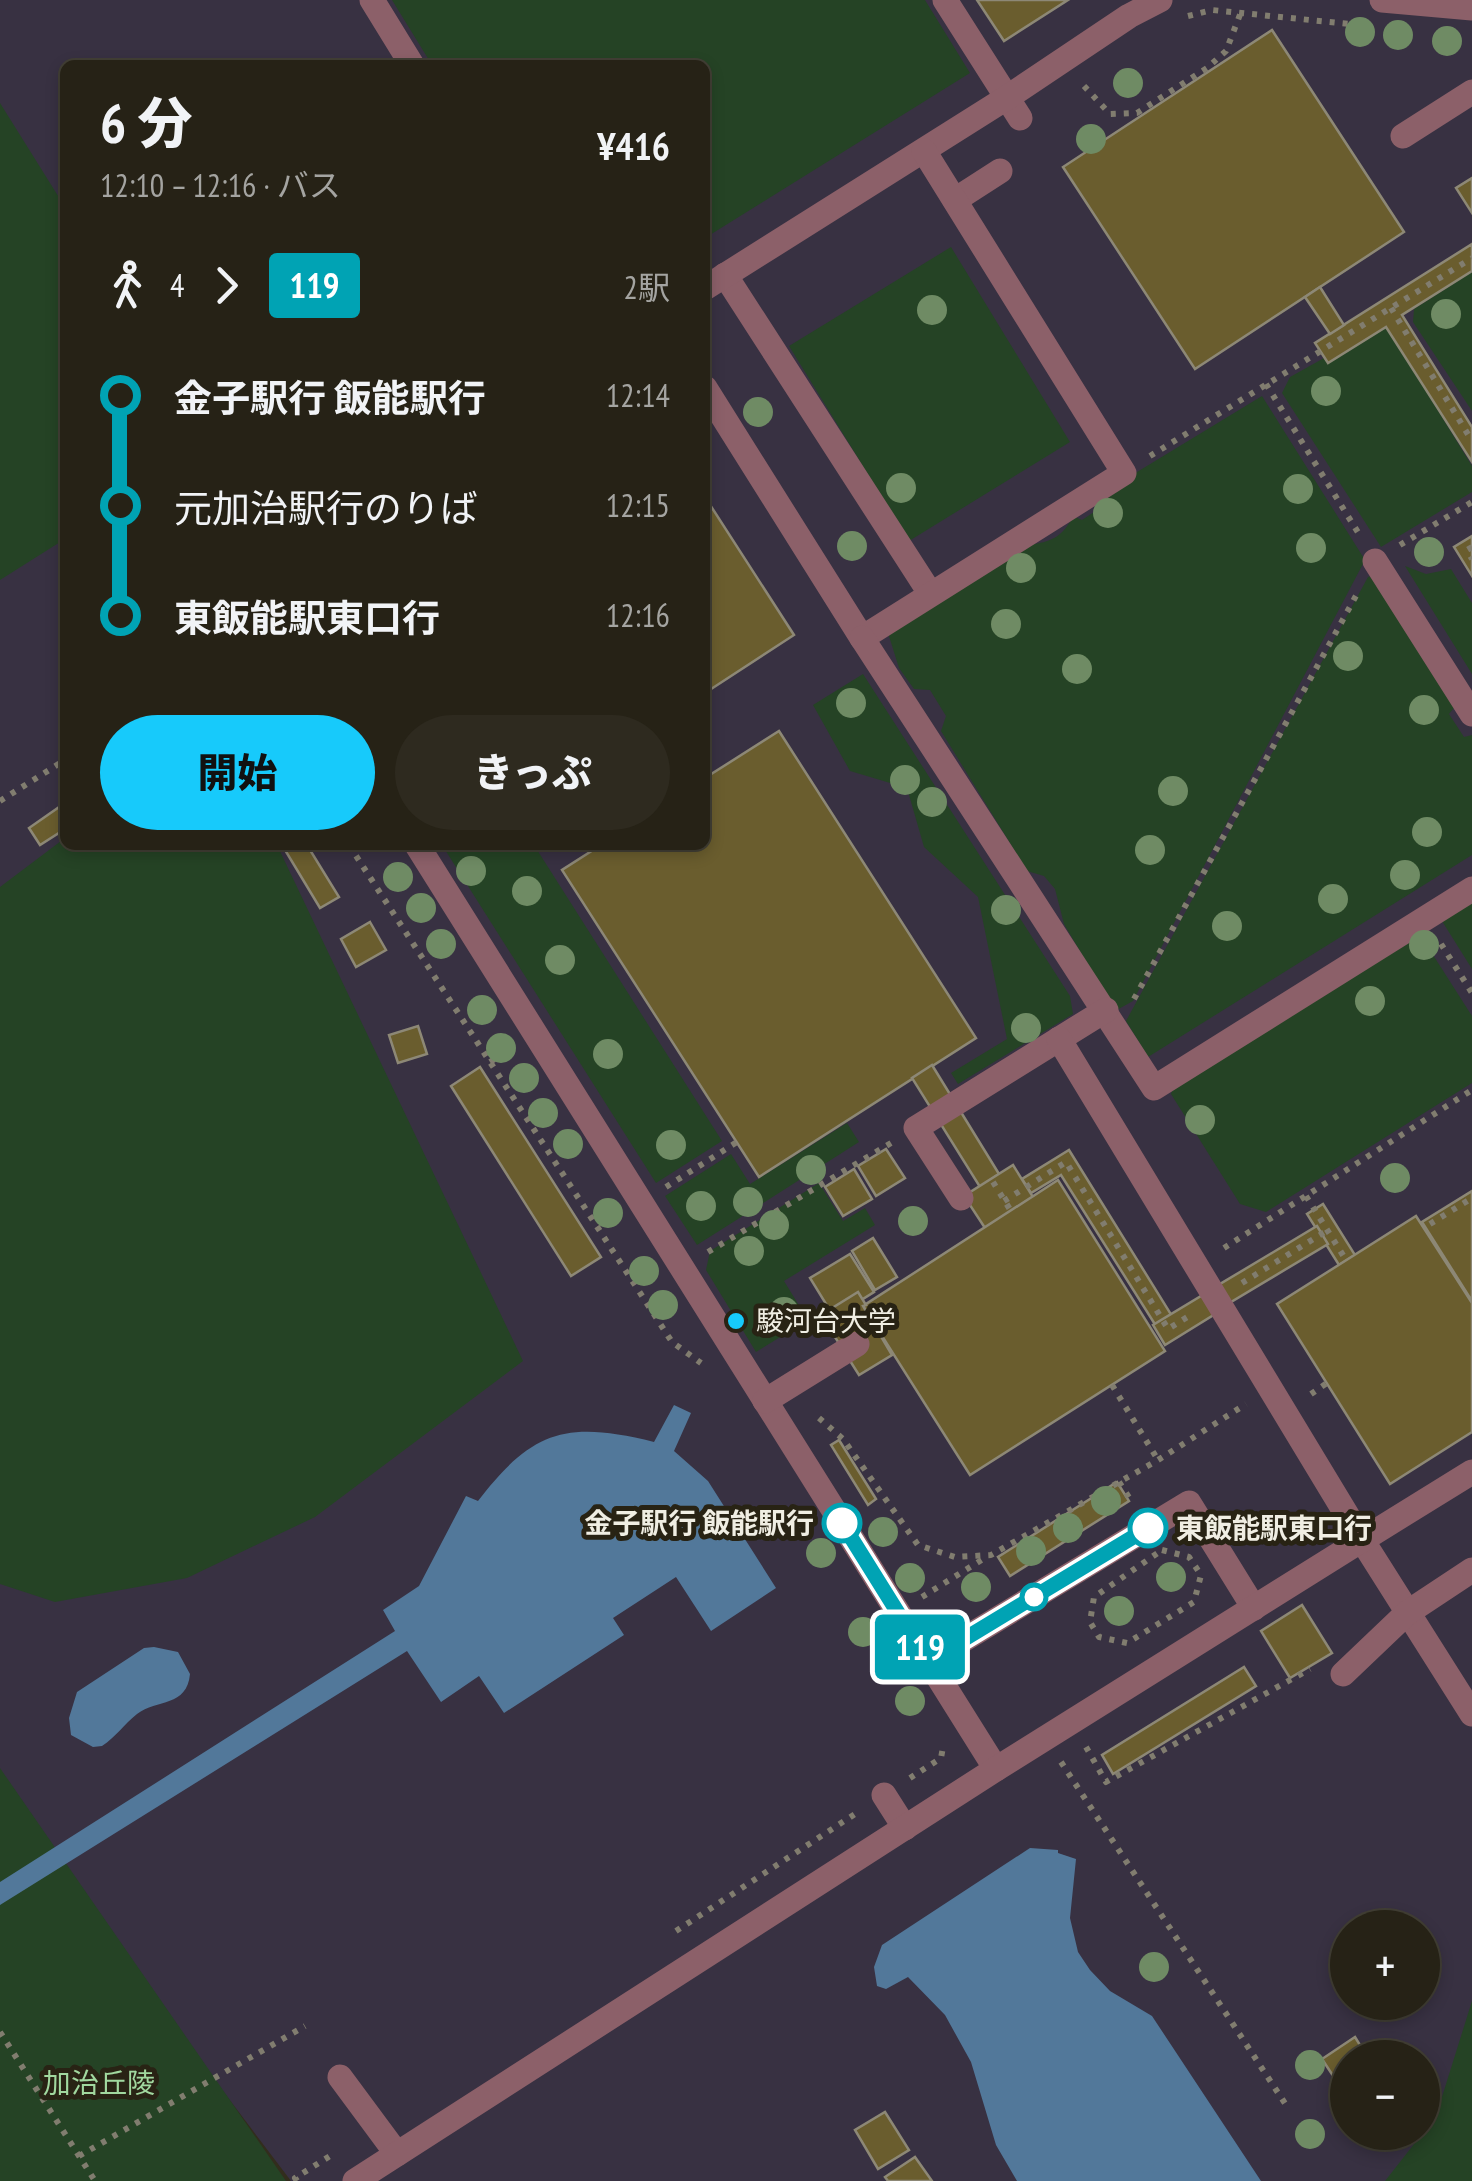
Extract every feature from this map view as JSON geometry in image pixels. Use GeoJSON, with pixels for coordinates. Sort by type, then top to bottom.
{"type":"FeatureCollection","features":[{"type":"Feature","properties":{"kind":"lane"},"geometry":{"type":"LineString","coordinates":[[372,0],[409,60]]}},
{"type":"Feature","properties":{"kind":"lane"},"geometry":{"type":"LineString","coordinates":[[945,0],[1014,108]]}},
{"type":"Feature","properties":{"kind":"lane"},"geometry":{"type":"LineString","coordinates":[[930,593],[715,282],[924,150],[1014,108],[1129,16],[1160,0]]}},
{"type":"Feature","properties":{"kind":"lane"},"geometry":{"type":"LineString","coordinates":[[1382,0],[1472,8]]}},
{"type":"Feature","properties":{"kind":"lane"},"geometry":{"type":"LineString","coordinates":[[1402,136],[1472,92]]}},
{"type":"Feature","properties":{"kind":"lane"},"geometry":{"type":"LineString","coordinates":[[862,638],[1124,473],[924,150]]}},
{"type":"Feature","properties":{"kind":"lane"},"geometry":{"type":"LineString","coordinates":[[955,200],[1000,171]]}},
{"type":"Feature","properties":{"kind":"lane"},"geometry":{"type":"LineString","coordinates":[[710,396],[1154,1088],[1472,889]]}},
{"type":"Feature","properties":{"kind":"lane"},"geometry":{"type":"LineString","coordinates":[[1375,560],[1472,714]]}},
{"type":"Feature","properties":{"kind":"lane"},"geometry":{"type":"LineString","coordinates":[[420,850],[774,1395],[996,1770]]}},
{"type":"Feature","properties":{"kind":"lane"},"geometry":{"type":"LineString","coordinates":[[961,1198],[916,1128],[1059,1039],[1112,1019]]}},
{"type":"Feature","properties":{"kind":"lane"},"geometry":{"type":"LineString","coordinates":[[1059,1039],[1362,1540],[1472,1714]]}},
{"type":"Feature","properties":{"kind":"lane"},"geometry":{"type":"LineString","coordinates":[[774,1395],[857,1344]]}},
{"type":"Feature","properties":{"kind":"lane"},"geometry":{"type":"LineString","coordinates":[[355,2181],[996,1770],[1472,1472]]}},
{"type":"Feature","properties":{"kind":"lane"},"geometry":{"type":"LineString","coordinates":[[928,1661],[1189,1503],[1254,1608]]}},
{"type":"Feature","properties":{"kind":"lane"},"geometry":{"type":"LineString","coordinates":[[1335,1667],[1472,1570]]}},
{"type":"Feature","properties":{"kind":"lane"},"geometry":{"type":"LineString","coordinates":[[884,1795],[905,1828]]}},
{"type":"Feature","properties":{"kind":"lane"},"geometry":{"type":"LineString","coordinates":[[340,2078],[397,2154]]}},
{"type":"Feature","properties":{"kind":"path"},"geometry":{"type":"LineString","coordinates":[[1178,23],[1194,13],[1241,12],[1376,26]]}},
{"type":"Feature","properties":{"kind":"path"},"geometry":{"type":"LineString","coordinates":[[1096,72],[1079,82],[1110,114],[1137,113],[1182,86],[1226,52],[1241,12]]}},
{"type":"Feature","properties":{"kind":"path"},"geometry":{"type":"LineString","coordinates":[[1124,473],[1472,258]]}},
{"type":"Feature","properties":{"kind":"path"},"geometry":{"type":"LineString","coordinates":[[1391,308],[1472,441]]}},
{"type":"Feature","properties":{"kind":"path"},"geometry":{"type":"LineString","coordinates":[[1266,384],[1375,560]]}},
{"type":"Feature","properties":{"kind":"path"},"geometry":{"type":"LineString","coordinates":[[1112,1019],[1375,560],[1472,502]]}},
{"type":"Feature","properties":{"kind":"path"},"geometry":{"type":"LineString","coordinates":[[1472,547],[1467,550],[1472,559]]}},
{"type":"Feature","properties":{"kind":"path"},"geometry":{"type":"LineString","coordinates":[[0,801],[60,763]]}},
{"type":"Feature","properties":{"kind":"path"},"geometry":{"type":"LineString","coordinates":[[1424,918],[1472,992]]}},
{"type":"Feature","properties":{"kind":"path"},"geometry":{"type":"LineString","coordinates":[[1198,1264],[1472,1090]]}},
{"type":"Feature","properties":{"kind":"path"},"geometry":{"type":"LineString","coordinates":[[698,1258],[916,1128]]}},
{"type":"Feature","properties":{"kind":"path"},"geometry":{"type":"LineString","coordinates":[[656,1194],[737,1142]]}},
{"type":"Feature","properties":{"kind":"path"},"geometry":{"type":"LineString","coordinates":[[990,1179],[1011,1212]]}},
{"type":"Feature","properties":{"kind":"path"},"geometry":{"type":"LineString","coordinates":[[1306,1196],[1346,1260]]}},
{"type":"Feature","properties":{"kind":"path"},"geometry":{"type":"LineString","coordinates":[[1430,1224],[1472,1198]]}},
{"type":"Feature","properties":{"kind":"path"},"geometry":{"type":"LineString","coordinates":[[621,1266],[638,1256]]}},
{"type":"Feature","properties":{"kind":"path"},"geometry":{"type":"LineString","coordinates":[[1112,1385],[1158,1460]]}},
{"type":"Feature","properties":{"kind":"path"},"geometry":{"type":"LineString","coordinates":[[774,1395],[843,1439],[918,1545],[954,1557],[990,1555],[1158,1460],[1272,1388]]}},
{"type":"Feature","properties":{"kind":"path"},"geometry":{"type":"LineString","coordinates":[[1162,1550],[1189,1556],[1201,1575],[1194,1602],[1127,1643],[1098,1637],[1090,1622],[1094,1597],[1162,1550]]}},
{"type":"Feature","properties":{"kind":"path"},"geometry":{"type":"LineString","coordinates":[[1288,2108],[1058,1757],[1085,1746],[1106,1782],[1335,1667]]}},
{"type":"Feature","properties":{"kind":"path"},"geometry":{"type":"LineString","coordinates":[[667,1936],[941,1758],[944,1742]]}},
{"type":"Feature","properties":{"kind":"path"},"geometry":{"type":"LineString","coordinates":[[80,2156],[305,2026]]}},
{"type":"Feature","properties":{"kind":"path"},"geometry":{"type":"LineString","coordinates":[[0,2032],[95,2181]]}},
{"type":"Feature","properties":{"kind":"path"},"geometry":{"type":"LineString","coordinates":[[297,2181],[295,2178],[376,2126]]}},
{"type":"Feature","properties":{"kind":"shaded area","name":"駿河台大学"},"geometry":{"type":"Polygon","coordinates":[[[0,0],[1472,0],[1472,2181],[291,2181],[0,1797],[0,0]]]}},
{"type":"Feature","properties":{"kind":"green space"},"geometry":{"type":"Polygon","coordinates":[[[392,0],[925,0],[970,73],[710,235],[710,60],[429,60],[392,0]]]}},
{"type":"Feature","properties":{"kind":"green space"},"geometry":{"type":"Polygon","coordinates":[[[0,103],[60,199],[60,542],[0,580],[0,103]]]}},
{"type":"Feature","properties":{"kind":"green space"},"geometry":{"type":"Polygon","coordinates":[[[951,247],[1070,442],[909,541],[789,346],[951,247]]]}},
{"type":"Feature","properties":{"kind":"green space"},"geometry":{"type":"Polygon","coordinates":[[[1472,272],[1472,411],[1413,322],[1414,309],[1472,272]]]}},
{"type":"Feature","properties":{"kind":"green space"},"geometry":{"type":"Polygon","coordinates":[[[1385,324],[1472,466],[1472,492],[1381,547],[1282,393],[1290,377],[1385,324]]]}},
{"type":"Feature","properties":{"kind":"green space"},"geometry":{"type":"Polygon","coordinates":[[[1262,396],[1365,560],[1133,1001],[1115,1011],[1064,924],[1055,889],[1044,876],[1027,871],[941,731],[946,716],[930,690],[914,689],[899,668],[888,633],[1020,546],[1055,538],[1075,517],[1082,520],[1103,506],[1114,486],[1262,396]]]}},
{"type":"Feature","properties":{"kind":"green space"},"geometry":{"type":"Polygon","coordinates":[[[1405,566],[1426,574],[1451,569],[1472,603],[1472,674],[1405,566]]]}},
{"type":"Feature","properties":{"kind":"green space"},"geometry":{"type":"Polygon","coordinates":[[[1379,574],[1458,703],[1449,714],[1464,737],[1472,735],[1472,855],[1148,1057],[1126,1021],[1368,577],[1379,574]]]}},
{"type":"Feature","properties":{"kind":"green space"},"geometry":{"type":"Polygon","coordinates":[[[863,674],[1070,996],[1073,1014],[958,1084],[951,1073],[1007,1039],[978,897],[924,847],[907,788],[850,771],[813,705],[863,674]]]}},
{"type":"Feature","properties":{"kind":"green space"},"geometry":{"type":"Polygon","coordinates":[[[60,842],[60,850],[279,850],[523,1361],[315,1517],[187,1578],[55,1602],[0,1584],[0,887],[60,842]]]}},
{"type":"Feature","properties":{"kind":"green space"},"geometry":{"type":"Polygon","coordinates":[[[445,850],[537,850],[722,1141],[656,1183],[445,850]]]}},
{"type":"Feature","properties":{"kind":"green space"},"geometry":{"type":"Polygon","coordinates":[[[1472,902],[1472,969],[1442,921],[1472,902]]]}},
{"type":"Feature","properties":{"kind":"green space"},"geometry":{"type":"Polygon","coordinates":[[[1419,933],[1472,1016],[1472,1083],[1266,1212],[1240,1204],[1171,1094],[1175,1082],[1419,933]]]}},
{"type":"Feature","properties":{"kind":"green space"},"geometry":{"type":"Polygon","coordinates":[[[847,1123],[859,1142],[697,1245],[665,1196],[731,1154],[750,1184],[847,1123]]]}},
{"type":"Feature","properties":{"kind":"green space"},"geometry":{"type":"Polygon","coordinates":[[[819,1183],[843,1221],[865,1208],[875,1225],[784,1281],[808,1320],[756,1352],[706,1270],[710,1251],[819,1183]]]}},
{"type":"Feature","properties":{"kind":"green space","name":"加治丘陵"},"geometry":{"type":"Polygon","coordinates":[[[0,1768],[286,2181],[0,2181],[0,1768]]]}},
{"type":"Feature","properties":{"kind":"green space"},"geometry":{"type":"Polygon","coordinates":[[[1472,2001],[1472,2181],[1385,2181],[1409,2150],[1440,2150],[1440,2103],[1472,2001]]]}},
{"type":"Feature","properties":{"kind":"water"},"geometry":{"type":"Polygon","coordinates":[[[674,1405],[691,1413],[674,1451],[708,1481],[776,1588],[711,1631],[676,1577],[613,1618],[624,1635],[504,1713],[479,1676],[441,1702],[407,1651],[0,1905],[0,1882],[395,1631],[383,1610],[419,1586],[466,1496],[478,1501],[517,1458],[535,1445],[575,1432],[654,1442],[674,1405]]]}},
{"type":"Feature","properties":{"kind":"water"},"geometry":{"type":"Polygon","coordinates":[[[144,1648],[178,1652],[190,1674],[183,1692],[137,1714],[102,1746],[93,1747],[71,1735],[69,1718],[77,1692],[144,1648]]]}},
{"type":"Feature","properties":{"kind":"water"},"geometry":{"type":"Polygon","coordinates":[[[1030,1848],[1058,1850],[1076,1859],[1070,1918],[1078,1952],[1110,1991],[1152,2016],[1261,2181],[1017,2181],[996,2145],[971,2062],[945,2015],[908,1977],[886,1989],[877,1986],[874,1967],[882,1945],[1030,1848]]]}},
{"type":"Feature","properties":{"kind":"building"},"geometry":{"type":"Polygon","coordinates":[[[977,0],[1068,0],[1004,41],[977,0]]]}},
{"type":"Feature","properties":{"kind":"building"},"geometry":{"type":"Polygon","coordinates":[[[1272,30],[1404,232],[1195,369],[1063,167],[1272,30]]]}},
{"type":"Feature","properties":{"kind":"building"},"geometry":{"type":"Polygon","coordinates":[[[1472,178],[1472,213],[1456,188],[1472,178]]]}},
{"type":"Feature","properties":{"kind":"building"},"geometry":{"type":"Polygon","coordinates":[[[1472,244],[1472,271],[1402,315],[1472,427],[1472,462],[1386,327],[1328,363],[1315,343],[1472,244]]]}},
{"type":"Feature","properties":{"kind":"building"},"geometry":{"type":"Polygon","coordinates":[[[1320,287],[1344,325],[1330,334],[1305,297],[1320,287]]]}},
{"type":"Feature","properties":{"kind":"building"},"geometry":{"type":"Polygon","coordinates":[[[710,505],[794,635],[710,690],[710,505]]]}},
{"type":"Feature","properties":{"kind":"building"},"geometry":{"type":"Polygon","coordinates":[[[1472,536],[1472,576],[1454,547],[1472,536]]]}},
{"type":"Feature","properties":{"kind":"building"},"geometry":{"type":"Polygon","coordinates":[[[779,731],[976,1038],[759,1177],[562,870],[593,850],[710,850],[710,775],[779,731]]]}},
{"type":"Feature","properties":{"kind":"building"},"geometry":{"type":"Polygon","coordinates":[[[60,806],[60,832],[40,845],[29,828],[60,806]]]}},
{"type":"Feature","properties":{"kind":"building"},"geometry":{"type":"Polygon","coordinates":[[[285,850],[310,850],[339,897],[320,908],[285,850]]]}},
{"type":"Feature","properties":{"kind":"building"},"geometry":{"type":"Polygon","coordinates":[[[370,922],[386,950],[356,967],[341,939],[370,922]]]}},
{"type":"Feature","properties":{"kind":"building"},"geometry":{"type":"Polygon","coordinates":[[[418,1026],[427,1054],[398,1063],[389,1035],[418,1026]]]}},
{"type":"Feature","properties":{"kind":"building"},"geometry":{"type":"Polygon","coordinates":[[[932,1065],[999,1174],[980,1187],[912,1078],[932,1065]]]}},
{"type":"Feature","properties":{"kind":"building"},"geometry":{"type":"Polygon","coordinates":[[[480,1067],[601,1257],[571,1276],[451,1086],[480,1067]]]}},
{"type":"Feature","properties":{"kind":"building"},"geometry":{"type":"Polygon","coordinates":[[[886,1149],[905,1178],[876,1196],[858,1166],[886,1149]]]}},
{"type":"Feature","properties":{"kind":"building"},"geometry":{"type":"Polygon","coordinates":[[[1069,1150],[1172,1316],[1156,1326],[1061,1175],[1031,1193],[1022,1179],[1069,1150]]]}},
{"type":"Feature","properties":{"kind":"building"},"geometry":{"type":"Polygon","coordinates":[[[1013,1165],[1033,1197],[985,1228],[964,1196],[1013,1165]]]}},
{"type":"Feature","properties":{"kind":"building"},"geometry":{"type":"Polygon","coordinates":[[[854,1169],[872,1199],[843,1216],[825,1187],[854,1169]]]}},
{"type":"Feature","properties":{"kind":"building"},"geometry":{"type":"Polygon","coordinates":[[[1058,1180],[1165,1351],[970,1475],[863,1306],[1058,1180]]]}},
{"type":"Feature","properties":{"kind":"building"},"geometry":{"type":"Polygon","coordinates":[[[1472,1191],[1472,1301],[1422,1222],[1472,1191]]]}},
{"type":"Feature","properties":{"kind":"building"},"geometry":{"type":"Polygon","coordinates":[[[1323,1204],[1355,1255],[1339,1265],[1307,1214],[1323,1204]]]}},
{"type":"Feature","properties":{"kind":"building"},"geometry":{"type":"Polygon","coordinates":[[[1416,1216],[1472,1303],[1472,1432],[1390,1484],[1277,1304],[1416,1216]]]}},
{"type":"Feature","properties":{"kind":"building"},"geometry":{"type":"Polygon","coordinates":[[[1317,1226],[1328,1244],[1226,1305],[1215,1287],[1317,1226]]]}},
{"type":"Feature","properties":{"kind":"building"},"geometry":{"type":"Polygon","coordinates":[[[873,1238],[897,1277],[875,1290],[852,1251],[873,1238]]]}},
{"type":"Feature","properties":{"kind":"building"},"geometry":{"type":"Polygon","coordinates":[[[850,1254],[874,1292],[834,1317],[810,1278],[850,1254]]]}},
{"type":"Feature","properties":{"kind":"building"},"geometry":{"type":"Polygon","coordinates":[[[1216,1287],[1228,1306],[1165,1345],[1153,1325],[1216,1287]]]}},
{"type":"Feature","properties":{"kind":"building"},"geometry":{"type":"Polygon","coordinates":[[[858,1292],[892,1355],[859,1375],[821,1315],[858,1292]]]}},
{"type":"Feature","properties":{"kind":"building"},"geometry":{"type":"Polygon","coordinates":[[[839,1440],[876,1499],[868,1505],[831,1445],[839,1440]]]}},
{"type":"Feature","properties":{"kind":"building"},"geometry":{"type":"Polygon","coordinates":[[[1117,1482],[1129,1501],[1010,1576],[998,1557],[1117,1482]]]}},
{"type":"Feature","properties":{"kind":"building"},"geometry":{"type":"Polygon","coordinates":[[[1302,1605],[1332,1653],[1290,1678],[1261,1631],[1302,1605]]]}},
{"type":"Feature","properties":{"kind":"building"},"geometry":{"type":"Polygon","coordinates":[[[1244,1667],[1256,1686],[1113,1774],[1102,1755],[1244,1667]]]}},
{"type":"Feature","properties":{"kind":"building"},"geometry":{"type":"Polygon","coordinates":[[[1330,2054],[1330,2071],[1322,2059],[1330,2054]]]}},
{"type":"Feature","properties":{"kind":"building"},"geometry":{"type":"Polygon","coordinates":[[[885,2112],[909,2150],[878,2169],[855,2130],[885,2112]]]}},
{"type":"Feature","properties":{"kind":"building"},"geometry":{"type":"Polygon","coordinates":[[[915,2157],[932,2181],[888,2181],[885,2177],[915,2157]]]}},
{"type":"Feature","properties":{"kind":"bus line","name":"119"},"geometry":{"type":"LineString","coordinates":[[842,1523],[928,1661],[1148,1528]]}},
{"type":"Feature","properties":{"kind":"place","name":"駿河台大学"},"geometry":{"type":"Point","coordinates":[736,1321]}},
{"type":"Feature","properties":{"kind":"place","name":"金子駅行 飯能駅行"},"geometry":{"type":"Point","coordinates":[842,1523]}},
{"type":"Feature","properties":{"kind":"place","name":"東飯能駅東口行"},"geometry":{"type":"Point","coordinates":[1148,1528]}}]}
